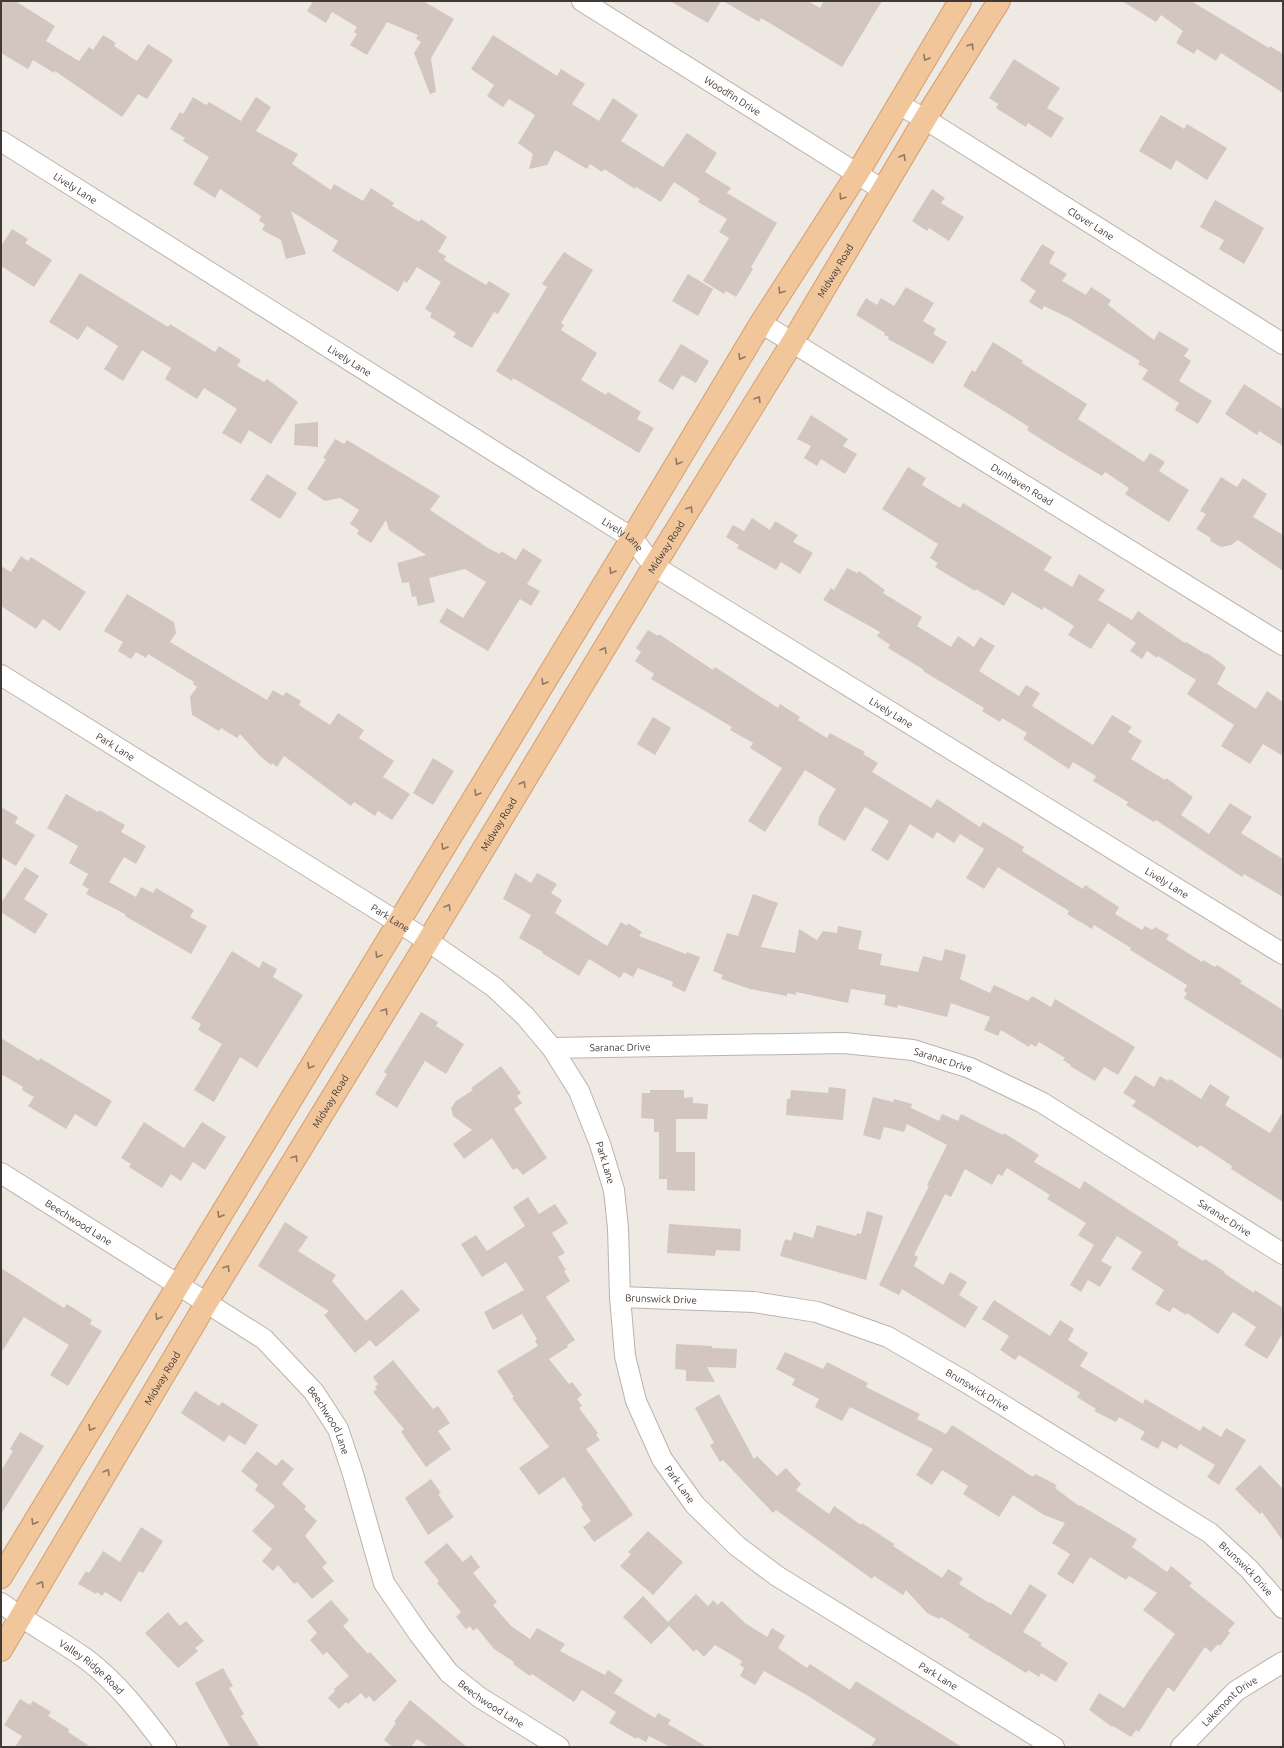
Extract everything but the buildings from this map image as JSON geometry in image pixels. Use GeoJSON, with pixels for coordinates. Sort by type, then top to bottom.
{"type":"FeatureCollection","features":[{"type":"Feature","properties":{"kind":"main road"},"geometry":{"type":"LineString","coordinates":[[1,1577],[761,323],[857,174],[960,1]]}},
{"type":"Feature","properties":{"kind":"main road","name":"Midway Road"},"geometry":{"type":"LineString","coordinates":[[1,1650],[207,1302],[428,941],[654,566],[792,343],[925,119],[999,1]]}},
{"type":"Feature","properties":{"kind":"street","name":"Woodfin Drive"},"geometry":{"type":"LineString","coordinates":[[582,1],[883,190]]}},
{"type":"Feature","properties":{"kind":"street","name":"Clover Lane"},"geometry":{"type":"LineString","coordinates":[[898,104],[925,119],[1283,344]]}},
{"type":"Feature","properties":{"kind":"street","name":"Lively Lane"},"geometry":{"type":"LineString","coordinates":[[1,141],[632,538],[654,566],[1283,954]]}},
{"type":"Feature","properties":{"kind":"street","name":"Dunhaven Road"},"geometry":{"type":"LineString","coordinates":[[761,323],[1283,645]]}},
{"type":"Feature","properties":{"kind":"street","name":"Park Lane"},"geometry":{"type":"LineString","coordinates":[[1,675],[428,941],[494,987],[525,1016],[552,1048],[579,1091],[600,1144],[614,1190],[618,1228],[620,1297],[625,1356],[636,1401],[662,1459],[695,1505],[737,1546],[777,1576],[1054,1747]]}},
{"type":"Feature","properties":{"kind":"street","name":"Saranac Drive"},"geometry":{"type":"LineString","coordinates":[[552,1048],[844,1043],[913,1050],[970,1068],[1041,1102],[1283,1254]]}},
{"type":"Feature","properties":{"kind":"street","name":"Beechwood Lane"},"geometry":{"type":"LineString","coordinates":[[1,1173],[264,1339],[314,1392],[338,1429],[353,1474],[384,1583],[419,1634],[449,1674],[479,1698],[559,1747]]}},
{"type":"Feature","properties":{"kind":"street","name":"Brunswick Drive"},"geometry":{"type":"LineString","coordinates":[[620,1297],[754,1302],[816,1312],[888,1338],[964,1380],[1210,1533],[1249,1569],[1283,1608]]}},
{"type":"Feature","properties":{"kind":"street","name":"Valley Ridge Road"},"geometry":{"type":"LineString","coordinates":[[1,1604],[87,1660],[117,1687],[149,1723],[166,1747]]}},
{"type":"Feature","properties":{"kind":"street","name":"Lakemont Drive"},"geometry":{"type":"LineString","coordinates":[[1181,1747],[1236,1692],[1283,1662]]}}]}
